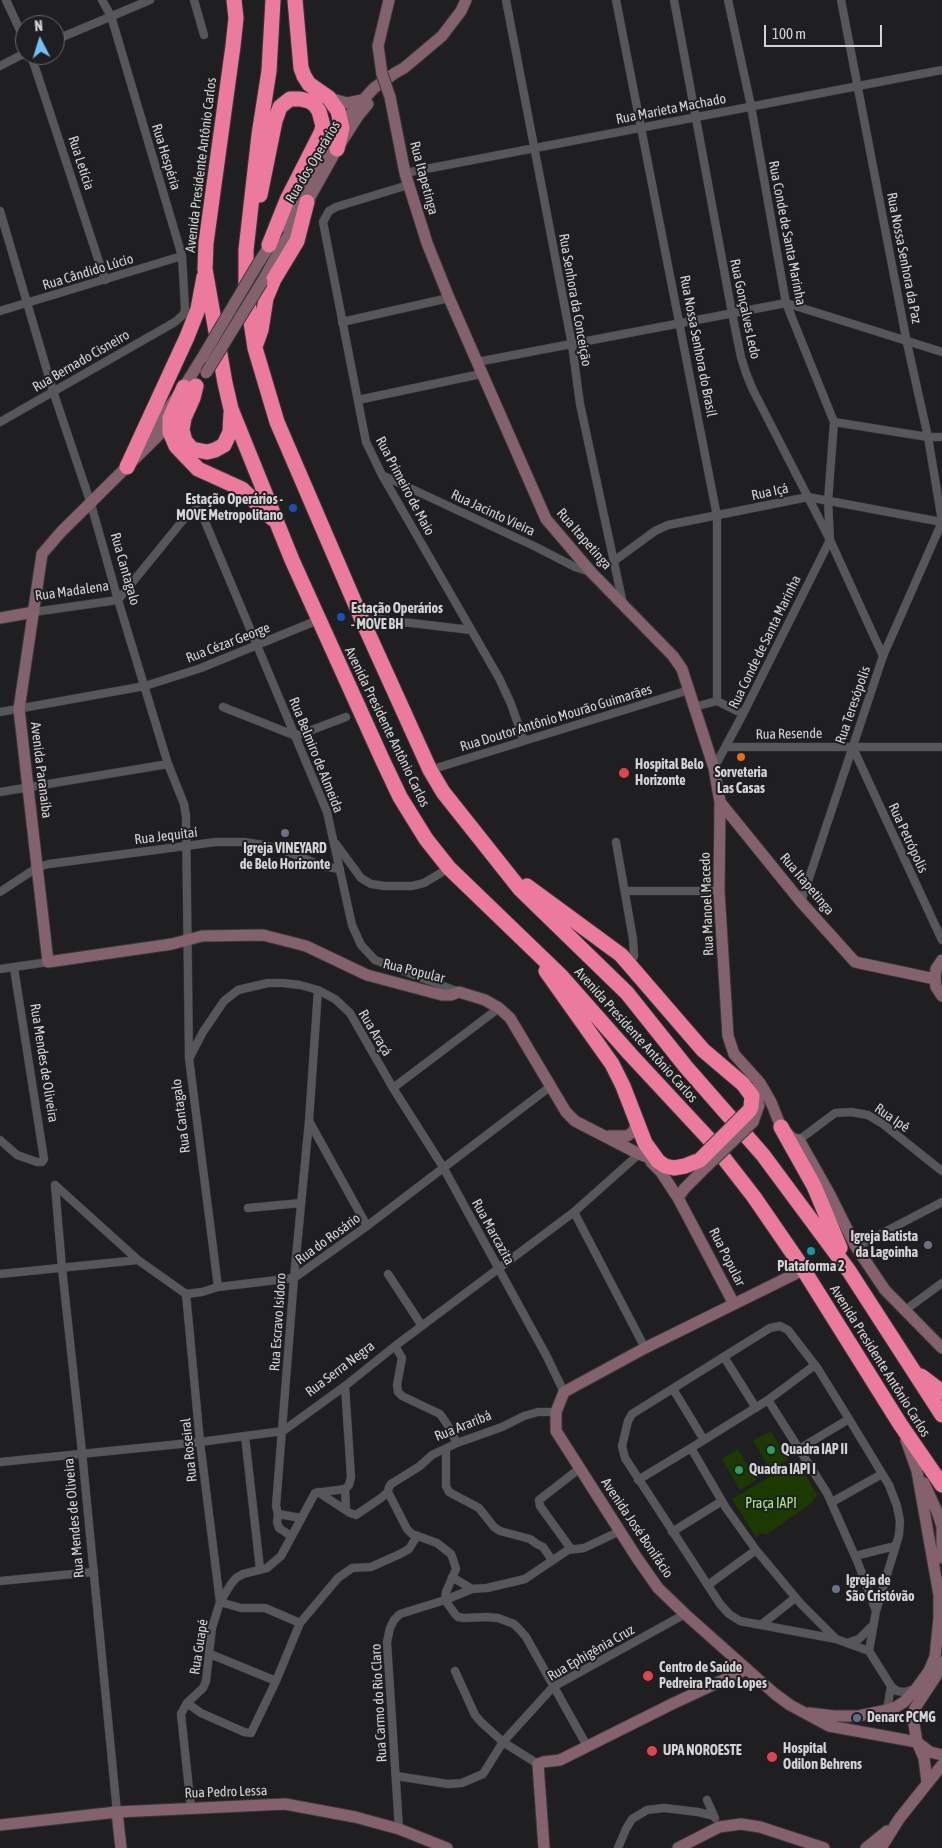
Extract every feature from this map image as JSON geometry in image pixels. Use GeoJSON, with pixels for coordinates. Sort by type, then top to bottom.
{"type":"FeatureCollection","features":[{"type":"Feature","properties":{"kind":"highway","name":"Avenida Presidente Antônio Carlos"},"geometry":{"type":"LineString","coordinates":[[234,0],[236,18],[208,216],[206,269],[225,383],[231,409],[318,620],[400,797],[426,839],[448,868],[561,976],[708,1139],[754,1196],[900,1424],[942,1485]]}},
{"type":"Feature","properties":{"kind":"highway","name":"Avenida Presidente Antônio Carlos"},"geometry":{"type":"LineString","coordinates":[[273,0],[269,71],[259,135],[246,250],[246,289],[255,348],[276,422],[430,770],[443,792],[520,889],[626,992],[686,1067],[762,1155],[849,1270],[942,1415]]}},
{"type":"Feature","properties":{"kind":"highway"},"geometry":{"type":"LineString","coordinates":[[295,0],[301,68],[309,84],[329,98],[338,111],[342,123],[342,133],[337,149]]}},
{"type":"Feature","properties":{"kind":"highway"},"geometry":{"type":"LineString","coordinates":[[248,229],[262,189],[275,121],[280,107],[290,99],[309,101],[319,111],[323,126],[287,200],[269,245]]}},
{"type":"Feature","properties":{"kind":"highway"},"geometry":{"type":"LineString","coordinates":[[255,348],[261,330],[266,298],[274,279],[297,241],[307,202]]}},
{"type":"Feature","properties":{"kind":"highway"},"geometry":{"type":"LineString","coordinates":[[127,467],[187,337],[198,309],[206,269]]}},
{"type":"Feature","properties":{"kind":"highway"},"geometry":{"type":"LineString","coordinates":[[190,387],[193,398],[184,418],[182,430],[185,441],[192,449],[203,452],[211,451],[224,445],[230,432],[231,409]]}},
{"type":"Feature","properties":{"kind":"highway"},"geometry":{"type":"LineString","coordinates":[[190,387],[171,414],[170,426],[174,443],[182,454],[198,469],[242,489],[268,516],[278,522]]}},
{"type":"Feature","properties":{"kind":"highway"},"geometry":{"type":"LineString","coordinates":[[499,862],[530,888],[620,955],[630,965],[703,1050],[743,1084],[752,1096],[752,1118],[704,1163],[674,1168],[651,1161],[649,1149],[612,1064],[523,940]]}},
{"type":"Feature","properties":{"kind":"highway"},"geometry":{"type":"LineString","coordinates":[[780,1125],[814,1186],[849,1270]]}},
{"type":"Feature","properties":{"kind":"highway"},"geometry":{"type":"LineString","coordinates":[[911,1368],[942,1392]]}},
{"type":"Feature","properties":{"kind":"street"},"geometry":{"type":"LineString","coordinates":[[6,0],[15,19]]}},
{"type":"Feature","properties":{"kind":"street","name":"Rua Hespéria"},"geometry":{"type":"LineString","coordinates":[[102,0],[111,16],[182,256],[185,308],[184,314],[176,322]]}},
{"type":"Feature","properties":{"kind":"street"},"geometry":{"type":"LineString","coordinates":[[65,36],[150,0]]}},
{"type":"Feature","properties":{"kind":"street"},"geometry":{"type":"LineString","coordinates":[[194,0],[204,36]]}},
{"type":"Feature","properties":{"kind":"street","name":"Rua Itapetinga"},"geometry":{"type":"LineString","coordinates":[[389,0],[378,46],[382,74],[390,97],[407,179],[427,243],[449,298],[546,520],[592,573],[673,656],[682,669],[714,768],[720,802],[801,902],[855,962],[935,979]]}},
{"type":"Feature","properties":{"kind":"street","name":"Rua dos Operários"},"geometry":{"type":"LineString","coordinates":[[202,358],[269,245],[283,225],[342,123],[362,100],[381,83],[404,68],[442,36],[461,11],[466,0]]}},
{"type":"Feature","properties":{"kind":"street","name":"Rua Senhora da Conceição"},"geometry":{"type":"LineString","coordinates":[[506,0],[572,345],[580,404],[623,604]]}},
{"type":"Feature","properties":{"kind":"street","name":"Rua Nossa Senhora do Brasil"},"geometry":{"type":"LineString","coordinates":[[616,0],[681,324],[717,516],[717,701]]}},
{"type":"Feature","properties":{"kind":"street","name":"Rua Gonçalves Ledo"},"geometry":{"type":"LineString","coordinates":[[674,0],[741,357],[753,390],[830,540],[883,656]]}},
{"type":"Feature","properties":{"kind":"street","name":"Rua Conde de Santa Marinha"},"geometry":{"type":"LineString","coordinates":[[714,768],[830,540],[828,501],[834,422],[786,304],[751,106],[728,0]]}},
{"type":"Feature","properties":{"kind":"street","name":"Rua Nossa Senhora da Paz"},"geometry":{"type":"LineString","coordinates":[[841,0],[907,343],[928,437],[942,522]]}},
{"type":"Feature","properties":{"kind":"street"},"geometry":{"type":"LineString","coordinates":[[0,66],[15,58]]}},
{"type":"Feature","properties":{"kind":"street","name":"Rua Letícia"},"geometry":{"type":"LineString","coordinates":[[34,65],[105,280]]}},
{"type":"Feature","properties":{"kind":"street","name":"Rua dos Operários"},"geometry":{"type":"LineString","coordinates":[[206,374],[262,282],[337,149],[363,109],[396,79],[404,68]]}},
{"type":"Feature","properties":{"kind":"street","name":"Rua Marieta Machado"},"geometry":{"type":"LineString","coordinates":[[407,179],[534,149],[942,70]]}},
{"type":"Feature","properties":{"kind":"street"},"geometry":{"type":"LineString","coordinates":[[329,98],[348,104],[362,100]]}},
{"type":"Feature","properties":{"kind":"street","name":"Rua Primeiro de Maio"},"geometry":{"type":"LineString","coordinates":[[407,179],[330,210],[323,222],[366,442],[382,475],[499,678],[511,704],[524,741]]}},
{"type":"Feature","properties":{"kind":"street","name":"Rua Cantagalo"},"geometry":{"type":"LineString","coordinates":[[0,211],[53,391],[91,504],[168,764],[184,804],[186,816],[189,1058],[218,1287]]}},
{"type":"Feature","properties":{"kind":"street","name":"Rua Cândido Lúcio"},"geometry":{"type":"LineString","coordinates":[[0,311],[182,256]]}},
{"type":"Feature","properties":{"kind":"street"},"geometry":{"type":"LineString","coordinates":[[342,322],[449,298]]}},
{"type":"Feature","properties":{"kind":"street"},"geometry":{"type":"LineString","coordinates":[[477,362],[786,304],[907,343],[942,352]]}},
{"type":"Feature","properties":{"kind":"street","name":"Rua Bernado Cisneiro"},"geometry":{"type":"LineString","coordinates":[[0,422],[176,322]]}},
{"type":"Feature","properties":{"kind":"street","name":"Avenida Paranaíba"},"geometry":{"type":"LineString","coordinates":[[190,387],[202,358]]}},
{"type":"Feature","properties":{"kind":"street","name":"Avenida Paranaíba"},"geometry":{"type":"LineString","coordinates":[[127,467],[152,429],[190,387],[206,374]]}},
{"type":"Feature","properties":{"kind":"street"},"geometry":{"type":"LineString","coordinates":[[358,400],[482,374]]}},
{"type":"Feature","properties":{"kind":"street"},"geometry":{"type":"LineString","coordinates":[[834,422],[928,437],[942,437]]}},
{"type":"Feature","properties":{"kind":"street","name":"Avenida Paranaíba"},"geometry":{"type":"LineString","coordinates":[[48,962],[19,709],[42,554],[61,532],[170,426]]}},
{"type":"Feature","properties":{"kind":"street"},"geometry":{"type":"LineString","coordinates":[[146,449],[160,442],[174,443]]}},
{"type":"Feature","properties":{"kind":"street","name":"Rua Jacinto Vieira"},"geometry":{"type":"LineString","coordinates":[[382,475],[575,567],[592,573]]}},
{"type":"Feature","properties":{"kind":"street","name":"Rua Içá"},"geometry":{"type":"LineString","coordinates":[[614,561],[655,531],[668,525],[808,497],[942,522]]}},
{"type":"Feature","properties":{"kind":"street","name":"Rua Madalena"},"geometry":{"type":"LineString","coordinates":[[0,618],[118,600],[188,514],[197,509]]}},
{"type":"Feature","properties":{"kind":"street","name":"Rua Belmiro de Almeida"},"geometry":{"type":"LineString","coordinates":[[197,509],[201,512],[327,812],[352,924],[361,945],[375,960],[459,992]]}},
{"type":"Feature","properties":{"kind":"street","name":"Rua Teresópolis"},"geometry":{"type":"LineString","coordinates":[[801,902],[883,656],[942,522]]}},
{"type":"Feature","properties":{"kind":"street"},"geometry":{"type":"LineString","coordinates":[[363,622],[377,618],[471,630]]}},
{"type":"Feature","properties":{"kind":"street","name":"Rua Cézar George"},"geometry":{"type":"LineString","coordinates":[[0,712],[145,686],[202,668],[318,620]]}},
{"type":"Feature","properties":{"kind":"street","name":"Rua Doutor Antônio Mourão Guimarães"},"geometry":{"type":"LineString","coordinates":[[430,770],[689,690]]}},
{"type":"Feature","properties":{"kind":"street"},"geometry":{"type":"LineString","coordinates":[[694,707],[717,701],[743,714]]}},
{"type":"Feature","properties":{"kind":"street"},"geometry":{"type":"LineString","coordinates":[[223,707],[296,736],[346,717]]}},
{"type":"Feature","properties":{"kind":"street","name":"Rua Petrópolis"},"geometry":{"type":"LineString","coordinates":[[852,746],[942,940]]}},
{"type":"Feature","properties":{"kind":"street","name":"Rua Resende"},"geometry":{"type":"LineString","coordinates":[[726,747],[942,747]]}},
{"type":"Feature","properties":{"kind":"street"},"geometry":{"type":"LineString","coordinates":[[0,792],[168,764]]}},
{"type":"Feature","properties":{"kind":"street","name":"Rua Manoel Macedo"},"geometry":{"type":"LineString","coordinates":[[720,802],[719,891],[728,1036],[734,1054],[760,1083],[771,1102],[780,1125]]}},
{"type":"Feature","properties":{"kind":"street","name":"Rua Jequitaí"},"geometry":{"type":"LineString","coordinates":[[0,892],[38,867],[49,864],[216,842],[244,842],[264,845],[286,851],[322,866],[340,869]]}},
{"type":"Feature","properties":{"kind":"street"},"geometry":{"type":"LineString","coordinates":[[335,842],[360,878],[371,884],[412,886],[424,883],[448,868]]}},
{"type":"Feature","properties":{"kind":"street"},"geometry":{"type":"LineString","coordinates":[[616,842],[633,939],[634,956],[630,965]]}},
{"type":"Feature","properties":{"kind":"street"},"geometry":{"type":"LineString","coordinates":[[625,891],[719,891]]}},
{"type":"Feature","properties":{"kind":"street","name":"Rua Popular"},"geometry":{"type":"LineString","coordinates":[[187,939],[202,936],[263,935],[306,946],[367,975],[442,995],[451,995],[459,992],[485,1000],[499,1008],[510,1018],[566,1112],[587,1128],[651,1161],[678,1198],[734,1304]]}},
{"type":"Feature","properties":{"kind":"street"},"geometry":{"type":"LineString","coordinates":[[0,970],[172,944],[187,939]]}},
{"type":"Feature","properties":{"kind":"street"},"geometry":{"type":"LineString","coordinates":[[942,960],[936,969],[935,979],[936,987],[942,996]]}},
{"type":"Feature","properties":{"kind":"street","name":"Rua Mendes de Oliveira"},"geometry":{"type":"LineString","coordinates":[[0,1140],[17,1155],[37,1162],[42,1162],[44,1159],[14,968]]}},
{"type":"Feature","properties":{"kind":"street","name":"Rua Araçá"},"geometry":{"type":"LineString","coordinates":[[189,1058],[203,1032],[224,1001],[238,990],[268,983],[300,985],[318,990],[335,999],[350,1013],[393,1088]]}},
{"type":"Feature","properties":{"kind":"street","name":"Rua Escravo Isidoro"},"geometry":{"type":"LineString","coordinates":[[278,1514],[276,1506],[294,1278],[309,1122],[318,990]]}},
{"type":"Feature","properties":{"kind":"street","name":"Rua Manoel Macedo"},"geometry":{"type":"LineString","coordinates":[[726,1006],[725,1039],[730,1057],[740,1074],[755,1090],[759,1105],[752,1118]]}},
{"type":"Feature","properties":{"kind":"street"},"geometry":{"type":"LineString","coordinates":[[393,1088],[499,1008]]}},
{"type":"Feature","properties":{"kind":"street","name":"Rua do Rosário"},"geometry":{"type":"LineString","coordinates":[[186,1294],[218,1287],[294,1278],[367,1226],[550,1086]]}},
{"type":"Feature","properties":{"kind":"street","name":"Rua Marcazita"},"geometry":{"type":"LineString","coordinates":[[393,1088],[443,1167],[546,1355],[564,1392]]}},
{"type":"Feature","properties":{"kind":"street","name":"Rua Ipê"},"geometry":{"type":"LineString","coordinates":[[799,1140],[835,1112],[868,1115],[883,1124],[942,1171]]}},
{"type":"Feature","properties":{"kind":"street"},"geometry":{"type":"LineString","coordinates":[[752,1118],[762,1118],[780,1125],[793,1139],[799,1140],[829,1193],[856,1247],[884,1290],[942,1348]]}},
{"type":"Feature","properties":{"kind":"street"},"geometry":{"type":"LineString","coordinates":[[309,1122],[367,1226]]}},
{"type":"Feature","properties":{"kind":"street"},"geometry":{"type":"LineString","coordinates":[[604,1136],[627,1136],[633,1132],[637,1123]]}},
{"type":"Feature","properties":{"kind":"street","name":"Rua Serra Negra"},"geometry":{"type":"LineString","coordinates":[[0,1462],[82,1452],[200,1442],[283,1431],[574,1212],[651,1161]]}},
{"type":"Feature","properties":{"kind":"street"},"geometry":{"type":"LineString","coordinates":[[678,1198],[704,1163]]}},
{"type":"Feature","properties":{"kind":"street","name":"Rua Mendes de Oliveira"},"geometry":{"type":"LineString","coordinates":[[121,1848],[55,1185],[138,1260]]}},
{"type":"Feature","properties":{"kind":"street"},"geometry":{"type":"LineString","coordinates":[[856,1247],[942,1202]]}},
{"type":"Feature","properties":{"kind":"street"},"geometry":{"type":"LineString","coordinates":[[248,1208],[301,1203]]}},
{"type":"Feature","properties":{"kind":"street"},"geometry":{"type":"LineString","coordinates":[[574,1212],[645,1348]]}},
{"type":"Feature","properties":{"kind":"street"},"geometry":{"type":"LineString","coordinates":[[0,1274],[138,1260],[186,1294]]}},
{"type":"Feature","properties":{"kind":"street"},"geometry":{"type":"LineString","coordinates":[[564,1392],[645,1348],[803,1270]]}},
{"type":"Feature","properties":{"kind":"street"},"geometry":{"type":"LineString","coordinates":[[388,1274],[422,1326]]}},
{"type":"Feature","properties":{"kind":"street"},"geometry":{"type":"LineString","coordinates":[[904,1311],[942,1283]]}},
{"type":"Feature","properties":{"kind":"street","name":"Rua Roseiral"},"geometry":{"type":"LineString","coordinates":[[186,1294],[200,1442],[220,1602]]}},
{"type":"Feature","properties":{"kind":"street"},"geometry":{"type":"LineString","coordinates":[[869,1651],[876,1611],[895,1546],[900,1521],[894,1496],[816,1365],[788,1330],[780,1326],[770,1328],[632,1414],[628,1421],[622,1446],[625,1458],[708,1586],[729,1614],[740,1621],[836,1639],[869,1651],[891,1686],[904,1692],[916,1689],[939,1674]]}},
{"type":"Feature","properties":{"kind":"street"},"geometry":{"type":"LineString","coordinates":[[396,1346],[402,1358],[397,1385],[398,1392],[402,1396],[440,1414],[448,1424],[457,1443]]}},
{"type":"Feature","properties":{"kind":"street"},"geometry":{"type":"LineString","coordinates":[[724,1357],[756,1408]]}},
{"type":"Feature","properties":{"kind":"street"},"geometry":{"type":"LineString","coordinates":[[638,1480],[756,1408],[816,1365]]}},
{"type":"Feature","properties":{"kind":"street"},"geometry":{"type":"LineString","coordinates":[[318,1492],[345,1489],[350,1485],[345,1386]]}},
{"type":"Feature","properties":{"kind":"street"},"geometry":{"type":"LineString","coordinates":[[672,1389],[704,1440]]}},
{"type":"Feature","properties":{"kind":"street","name":"Avenida José Bonifácio"},"geometry":{"type":"LineString","coordinates":[[564,1392],[556,1412],[556,1431],[618,1532],[658,1588],[685,1614],[775,1694],[829,1726],[917,1742],[930,1752],[942,1754]]}},
{"type":"Feature","properties":{"kind":"street"},"geometry":{"type":"LineString","coordinates":[[768,1400],[832,1502],[876,1611]]}},
{"type":"Feature","properties":{"kind":"street","name":"Rua Araribá"},"geometry":{"type":"LineString","coordinates":[[346,1510],[356,1514],[388,1492],[388,1487],[391,1484],[420,1466],[432,1455],[446,1448],[502,1427],[524,1416],[538,1412],[556,1412]]}},
{"type":"Feature","properties":{"kind":"street"},"geometry":{"type":"LineString","coordinates":[[799,1449],[849,1419]]}},
{"type":"Feature","properties":{"kind":"street"},"geometry":{"type":"LineString","coordinates":[[900,1424],[918,1471],[938,1514],[942,1528],[942,1558]]}},
{"type":"Feature","properties":{"kind":"street"},"geometry":{"type":"LineString","coordinates":[[245,1436],[260,1569]]}},
{"type":"Feature","properties":{"kind":"street"},"geometry":{"type":"LineString","coordinates":[[446,1448],[446,1486],[449,1492],[480,1508],[494,1527],[500,1531],[530,1539],[543,1548],[552,1560]]}},
{"type":"Feature","properties":{"kind":"street"},"geometry":{"type":"LineString","coordinates":[[691,1448],[722,1501],[756,1550],[795,1598],[836,1639]]}},
{"type":"Feature","properties":{"kind":"street"},"geometry":{"type":"LineString","coordinates":[[571,1549],[540,1506],[539,1500],[579,1469]]}},
{"type":"Feature","properties":{"kind":"street"},"geometry":{"type":"LineString","coordinates":[[916,1689],[929,1671],[935,1657],[940,1604],[918,1471]]}},
{"type":"Feature","properties":{"kind":"street"},"geometry":{"type":"LineString","coordinates":[[832,1502],[882,1474]]}},
{"type":"Feature","properties":{"kind":"street"},"geometry":{"type":"LineString","coordinates":[[345,1489],[346,1510]]}},
{"type":"Feature","properties":{"kind":"street"},"geometry":{"type":"LineString","coordinates":[[318,1492],[346,1510]]}},
{"type":"Feature","properties":{"kind":"street","name":"Rua Guapé"},"geometry":{"type":"LineString","coordinates":[[191,1808],[181,1714],[188,1703],[205,1685],[212,1628],[220,1602],[236,1578],[243,1574],[267,1568],[281,1556],[300,1518],[314,1495],[318,1492]]}},
{"type":"Feature","properties":{"kind":"street"},"geometry":{"type":"LineString","coordinates":[[388,1492],[407,1529],[417,1536],[432,1540],[451,1554],[456,1569],[446,1592],[445,1600],[458,1617],[490,1617],[514,1624],[526,1637],[587,1746]]}},
{"type":"Feature","properties":{"kind":"street"},"geometry":{"type":"LineString","coordinates":[[672,1532],[722,1501]]}},
{"type":"Feature","properties":{"kind":"street"},"geometry":{"type":"LineString","coordinates":[[291,1536],[279,1528],[277,1522],[278,1514],[300,1518]]}},
{"type":"Feature","properties":{"kind":"street","name":"Rua Carmo do Rio Claro"},"geometry":{"type":"LineString","coordinates":[[398,1829],[387,1642],[394,1620],[400,1614],[445,1600],[472,1589],[487,1588],[525,1579],[571,1549],[584,1548],[618,1532]]}},
{"type":"Feature","properties":{"kind":"street"},"geometry":{"type":"LineString","coordinates":[[188,1703],[201,1713],[244,1732],[251,1733],[276,1681],[300,1622],[344,1572],[352,1568],[371,1567],[391,1558],[409,1549],[417,1536]]}},
{"type":"Feature","properties":{"kind":"street"},"geometry":{"type":"LineString","coordinates":[[855,1556],[895,1546]]}},
{"type":"Feature","properties":{"kind":"street"},"geometry":{"type":"LineString","coordinates":[[708,1586],[756,1550]]}},
{"type":"Feature","properties":{"kind":"street"},"geometry":{"type":"LineString","coordinates":[[0,1581],[94,1572]]}},
{"type":"Feature","properties":{"kind":"street"},"geometry":{"type":"LineString","coordinates":[[452,1577],[472,1589]]}},
{"type":"Feature","properties":{"kind":"street"},"geometry":{"type":"LineString","coordinates":[[761,1625],[795,1598]]}},
{"type":"Feature","properties":{"kind":"street"},"geometry":{"type":"LineString","coordinates":[[220,1602],[241,1608],[265,1608],[300,1622]]}},
{"type":"Feature","properties":{"kind":"street","name":"Rua Ephigênia Cruz"},"geometry":{"type":"LineString","coordinates":[[396,1776],[448,1784],[462,1783],[483,1774],[503,1742],[553,1687],[685,1614]]}},
{"type":"Feature","properties":{"kind":"street"},"geometry":{"type":"LineString","coordinates":[[847,1643],[864,1636],[873,1625]]}},
{"type":"Feature","properties":{"kind":"street"},"geometry":{"type":"LineString","coordinates":[[210,1654],[276,1681]]}},
{"type":"Feature","properties":{"kind":"street"},"geometry":{"type":"LineString","coordinates":[[927,1782],[924,1758],[917,1742],[913,1718],[915,1708],[939,1674],[942,1655]]}},
{"type":"Feature","properties":{"kind":"street"},"geometry":{"type":"LineString","coordinates":[[538,1764],[560,1760],[747,1669]]}},
{"type":"Feature","properties":{"kind":"street"},"geometry":{"type":"LineString","coordinates":[[455,1671],[475,1715],[503,1742],[538,1764]]}},
{"type":"Feature","properties":{"kind":"street"},"geometry":{"type":"LineString","coordinates":[[887,1710],[891,1686]]}},
{"type":"Feature","properties":{"kind":"street","name":"Avenida José Bonifácio"},"geometry":{"type":"LineString","coordinates":[[807,1713],[858,1716],[887,1710],[904,1702],[916,1689]]}},
{"type":"Feature","properties":{"kind":"street"},"geometry":{"type":"LineString","coordinates":[[844,1728],[842,1720],[845,1715]]}},
{"type":"Feature","properties":{"kind":"street"},"geometry":{"type":"LineString","coordinates":[[538,1764],[544,1848]]}},
{"type":"Feature","properties":{"kind":"street"},"geometry":{"type":"LineString","coordinates":[[881,1848],[899,1819],[942,1765]]}},
{"type":"Feature","properties":{"kind":"street"},"geometry":{"type":"LineString","coordinates":[[707,1800],[716,1821]]}},
{"type":"Feature","properties":{"kind":"street","name":"Rua Pedro Lessa"},"geometry":{"type":"LineString","coordinates":[[0,1825],[117,1812],[285,1804],[356,1817],[398,1829],[448,1848]]}},
{"type":"Feature","properties":{"kind":"street"},"geometry":{"type":"LineString","coordinates":[[618,1848],[632,1819],[653,1808],[698,1812],[716,1821],[750,1825],[778,1833],[807,1845],[824,1848]]}},
{"type":"Feature","properties":{"kind":"street"},"geometry":{"type":"LineString","coordinates":[[866,1848],[899,1819]]}},
{"type":"Feature","properties":{"kind":"street"},"geometry":{"type":"LineString","coordinates":[[678,1848],[716,1821]]}},
{"type":"Feature","properties":{"kind":"green space","name":"Quadra IAP II"},"geometry":{"type":"Polygon","coordinates":[[[771,1431],[788,1460],[770,1469],[753,1441],[771,1431]]]}},
{"type":"Feature","properties":{"kind":"green space","name":"Quadra IAPI I"},"geometry":{"type":"Polygon","coordinates":[[[738,1449],[756,1480],[740,1490],[722,1459],[738,1449]]]}},
{"type":"Feature","properties":{"kind":"green space","name":"Praça IAPI"},"geometry":{"type":"Polygon","coordinates":[[[797,1461],[818,1496],[813,1499],[812,1503],[766,1535],[761,1533],[756,1537],[732,1499],[797,1461]]]}},
{"type":"Feature","properties":{"kind":"place","name":"Estação Operários - MOVE Metropolitano"},"geometry":{"type":"Point","coordinates":[293,508]}},
{"type":"Feature","properties":{"kind":"place","name":"Estação Operários - MOVE BH"},"geometry":{"type":"Point","coordinates":[341,617]}},
{"type":"Feature","properties":{"kind":"place","name":"Sorveteria Las Casas"},"geometry":{"type":"Point","coordinates":[741,757]}},
{"type":"Feature","properties":{"kind":"place","name":"Hospital Belo Horizonte"},"geometry":{"type":"Point","coordinates":[624,773]}},
{"type":"Feature","properties":{"kind":"place","name":"Igreja VINEYARD de Belo Horizonte"},"geometry":{"type":"Point","coordinates":[285,833]}},
{"type":"Feature","properties":{"kind":"place","name":"Igreja Batista da Lagoinha"},"geometry":{"type":"Point","coordinates":[928,1245]}},
{"type":"Feature","properties":{"kind":"place","name":"Plataforma 2"},"geometry":{"type":"Point","coordinates":[811,1251]}},
{"type":"Feature","properties":{"kind":"place","name":"Quadra IAP II"},"geometry":{"type":"Point","coordinates":[771,1450]}},
{"type":"Feature","properties":{"kind":"place","name":"Quadra IAPI I"},"geometry":{"type":"Point","coordinates":[739,1470]}},
{"type":"Feature","properties":{"kind":"place","name":"Igreja de São Cristóvão"},"geometry":{"type":"Point","coordinates":[836,1589]}},
{"type":"Feature","properties":{"kind":"place","name":"Centro de Saúde Pedreira Prado Lopes"},"geometry":{"type":"Point","coordinates":[648,1676]}},
{"type":"Feature","properties":{"kind":"place","name":"Denarc PCMG"},"geometry":{"type":"Point","coordinates":[857,1718]}},
{"type":"Feature","properties":{"kind":"place","name":"UPA NOROESTE"},"geometry":{"type":"Point","coordinates":[652,1751]}},
{"type":"Feature","properties":{"kind":"place","name":"Hospital Odilon Behrens"},"geometry":{"type":"Point","coordinates":[772,1757]}}]}
